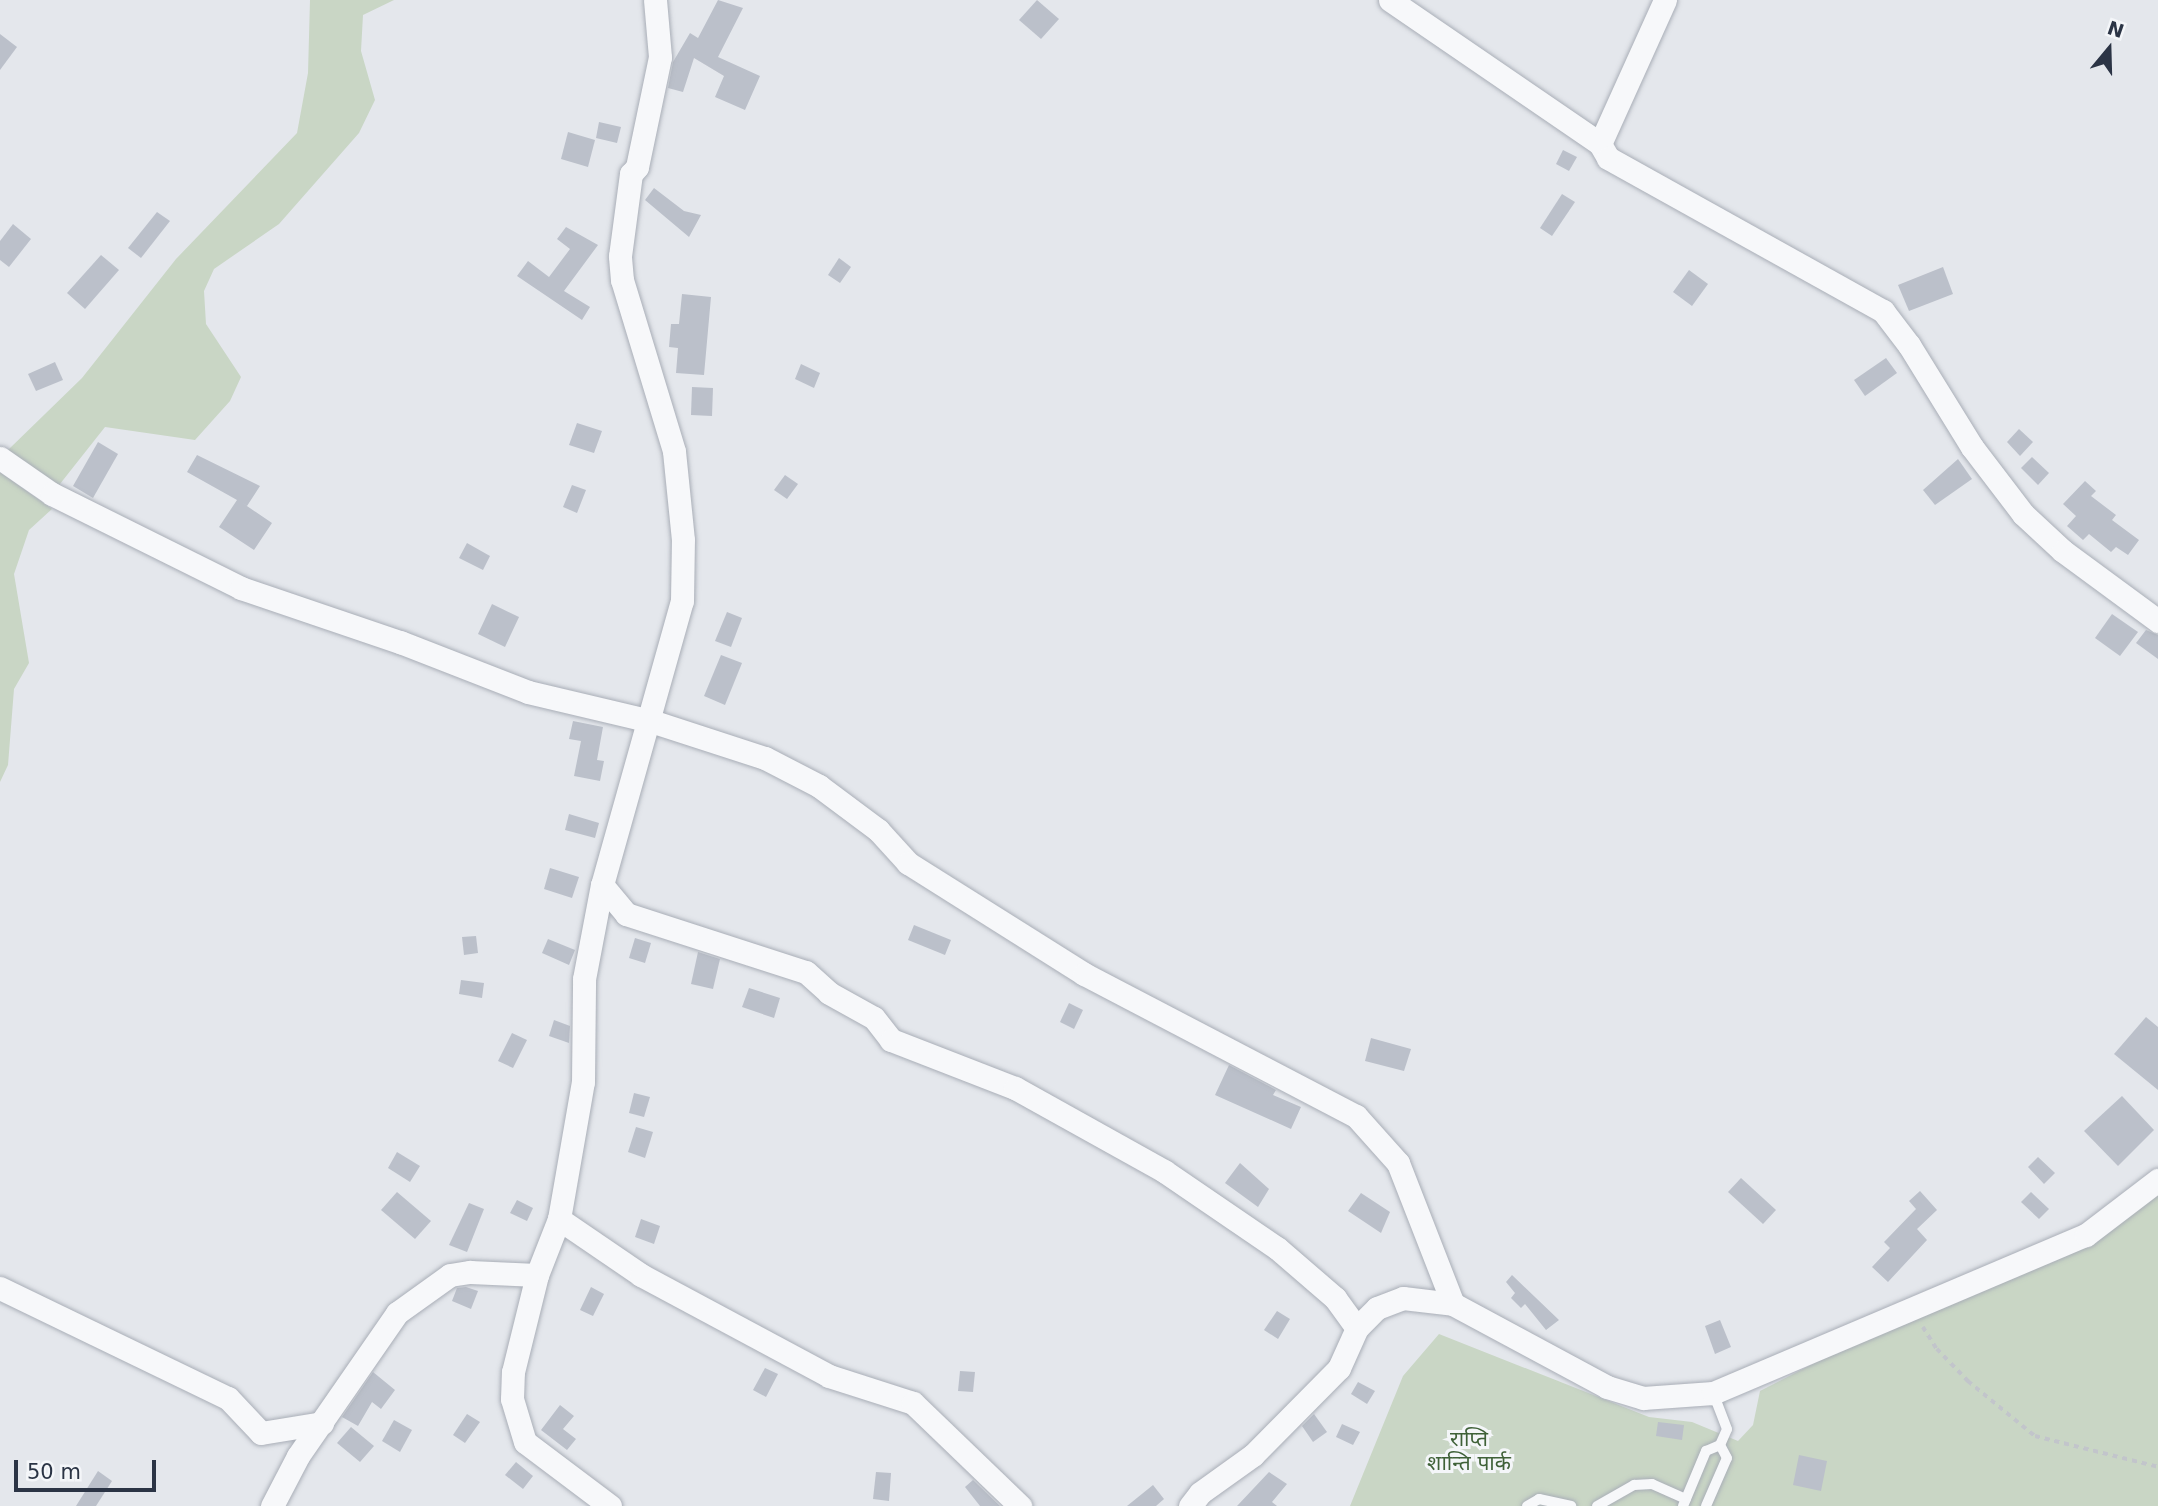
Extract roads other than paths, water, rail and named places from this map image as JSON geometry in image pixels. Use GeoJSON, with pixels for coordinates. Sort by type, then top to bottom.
{"type":"FeatureCollection","features":[{"type":"Feature","properties":{"kind":"street"},"geometry":{"type":"LineString","coordinates":[[610,1506],[524,1442],[516,1424],[513,1372],[537,1275],[559,1219],[583,1082],[584,979],[602,885],[682,601],[683,540],[674,451],[622,280],[620,256],[631,174],[637,167],[660,57],[655,0]]}},
{"type":"Feature","properties":{"kind":"street"},"geometry":{"type":"LineString","coordinates":[[1390,0],[1600,144],[1608,158],[1883,312],[1909,345],[1972,447],[2022,514],[2063,551],[2158,621]]}},
{"type":"Feature","properties":{"kind":"street"},"geometry":{"type":"LineString","coordinates":[[1600,144],[1665,0]]}},
{"type":"Feature","properties":{"kind":"street"},"geometry":{"type":"LineString","coordinates":[[0,458],[52,494],[241,588],[400,642],[528,692],[650,721],[765,758],[819,786],[878,830],[908,863],[1084,974],[1356,1116],[1377,1135],[1398,1163],[1453,1304]]}},
{"type":"Feature","properties":{"kind":"street"},"geometry":{"type":"LineString","coordinates":[[602,885],[626,914],[806,972],[829,993],[874,1018],[891,1040],[1015,1087],[1164,1171],[1277,1248],[1335,1298],[1357,1328]]}},
{"type":"Feature","properties":{"kind":"street"},"geometry":{"type":"LineString","coordinates":[[1190,1506],[1200,1493],[1253,1455],[1339,1368],[1357,1328],[1377,1308],[1403,1298],[1453,1304],[1607,1387],[1643,1398],[1713,1393],[1910,1307],[2086,1235],[2158,1180]]}},
{"type":"Feature","properties":{"kind":"street"},"geometry":{"type":"LineString","coordinates":[[559,1219],[640,1275],[829,1376],[913,1403],[1020,1506]]}},
{"type":"Feature","properties":{"kind":"street"},"geometry":{"type":"LineString","coordinates":[[272,1506],[322,1423],[397,1313],[450,1275],[470,1272],[537,1275]]}},
{"type":"Feature","properties":{"kind":"street"},"geometry":{"type":"LineString","coordinates":[[0,1288],[228,1398],[261,1433],[322,1423]]}},
{"type":"Feature","properties":{"kind":"lane"},"geometry":{"type":"LineString","coordinates":[[1597,1506],[1634,1485],[1652,1483],[1685,1503],[1706,1451],[1720,1445],[1727,1429],[1713,1393]]}},
{"type":"Feature","properties":{"kind":"lane"},"geometry":{"type":"LineString","coordinates":[[1706,1506],[1727,1458],[1720,1445]]}},
{"type":"Feature","properties":{"kind":"lane"},"geometry":{"type":"LineString","coordinates":[[1527,1506],[1539,1499],[1571,1506]]}},
{"type":"Feature","properties":{"kind":"park label","name":"राप्ति शान्ति पार्क"},"geometry":{"type":"Point","coordinates":[1469,1451]}}]}
